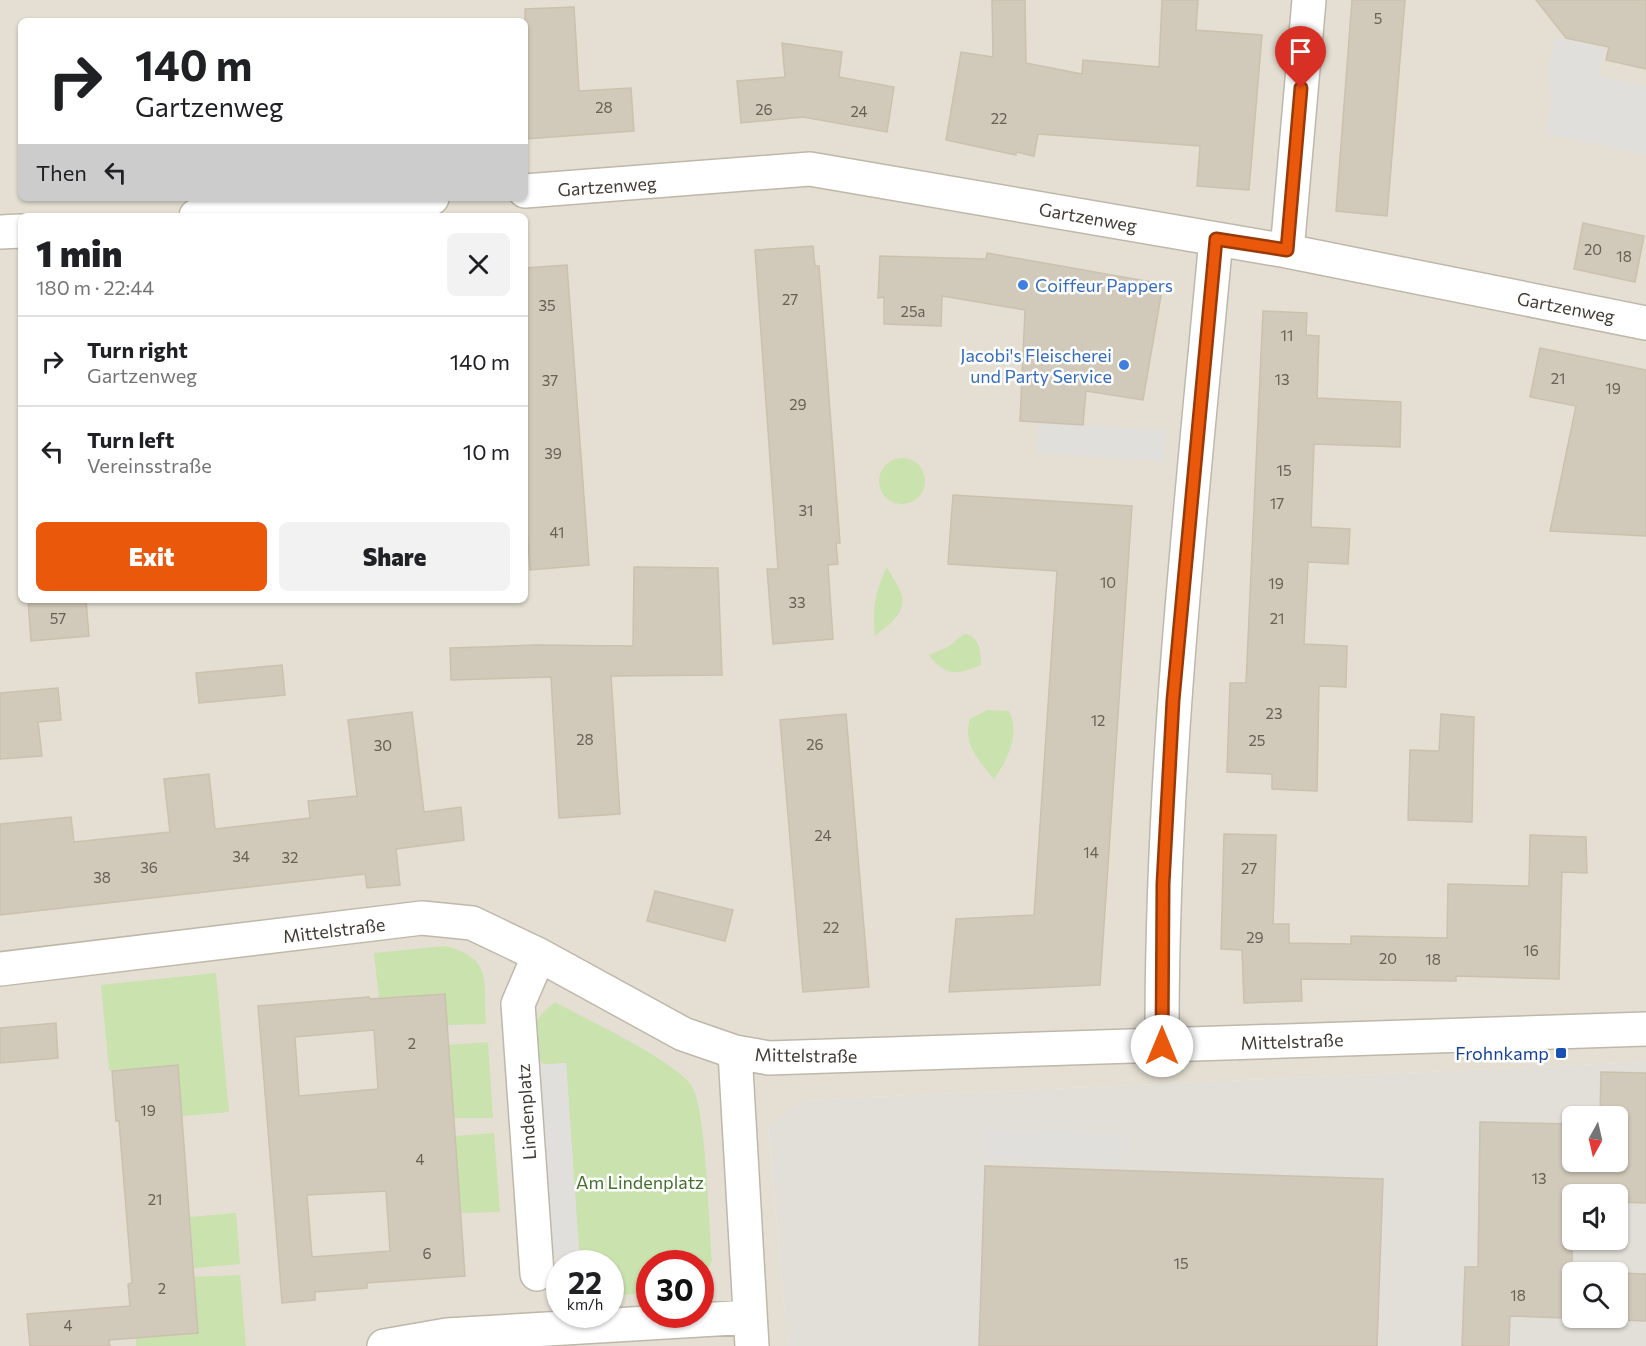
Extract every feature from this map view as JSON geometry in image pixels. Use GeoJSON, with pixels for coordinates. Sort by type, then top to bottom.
{"type":"FeatureCollection","features":[{"type":"Feature","properties":{"kind":"street"},"geometry":{"type":"LineString","coordinates":[[1287,250],[1309,0]]}},
{"type":"Feature","properties":{"kind":"street","name":"Gartzenweg"},"geometry":{"type":"LineString","coordinates":[[528,191],[810,169],[1287,250],[1646,323]]}},
{"type":"Feature","properties":{"kind":"street"},"geometry":{"type":"LineString","coordinates":[[235,213],[393,201]]}},
{"type":"Feature","properties":{"kind":"street"},"geometry":{"type":"LineString","coordinates":[[0,232],[18,231]]}},
{"type":"Feature","properties":{"kind":"street"},"geometry":{"type":"LineString","coordinates":[[1162,1046],[1163,884],[1173,700],[1216,239]]}},
{"type":"Feature","properties":{"kind":"street","name":"Mittelstraße"},"geometry":{"type":"LineString","coordinates":[[0,969],[422,918],[472,923],[538,955],[683,1034],[735,1052],[770,1058],[1646,1029]]}},
{"type":"Feature","properties":{"kind":"street","name":"Lindenplatz"},"geometry":{"type":"LineString","coordinates":[[537,1274],[518,1004],[538,955]]}},
{"type":"Feature","properties":{"kind":"street"},"geometry":{"type":"LineString","coordinates":[[384,1346],[447,1335],[540,1329],[751,1331],[735,1052]]}},
{"type":"Feature","properties":{"kind":"shaded area"},"geometry":{"type":"Polygon","coordinates":[[[0,0],[1646,0],[1646,1062],[803,1100],[768,1127],[788,1346],[0,1346],[0,0]]]}},
{"type":"Feature","properties":{"kind":"shaded area"},"geometry":{"type":"Polygon","coordinates":[[[1555,37],[1604,48],[1599,76],[1646,86],[1646,155],[1546,134],[1551,107],[1549,65],[1555,37]]]}},
{"type":"Feature","properties":{"kind":"shaded area"},"geometry":{"type":"Polygon","coordinates":[[[1039,423],[1167,430],[1164,461],[1037,453],[1039,423]]]}},
{"type":"Feature","properties":{"kind":"shaded area"},"geometry":{"type":"Polygon","coordinates":[[[1646,1062],[1646,1346],[788,1346],[768,1126],[803,1100],[1646,1062]]]}},
{"type":"Feature","properties":{"kind":"shaded area"},"geometry":{"type":"Polygon","coordinates":[[[566,1063],[579,1250],[550,1250],[536,1065],[566,1063]]]}},
{"type":"Feature","properties":{"kind":"shaded area"},"geometry":{"type":"Polygon","coordinates":[[[985,1129],[1123,1135],[1122,1164],[986,1158],[985,1129]]]}},
{"type":"Feature","properties":{"kind":"green space"},"geometry":{"type":"Polygon","coordinates":[[[902,458],[911,459],[918,465],[924,472],[924,490],[918,497],[911,503],[902,504],[893,503],[886,497],[880,490],[879,481],[880,472],[886,465],[893,459],[902,458]]]}},
{"type":"Feature","properties":{"kind":"green space"},"geometry":{"type":"Polygon","coordinates":[[[887,567],[901,593],[902,606],[886,628],[875,636],[875,601],[887,567]]]}},
{"type":"Feature","properties":{"kind":"green space"},"geometry":{"type":"Polygon","coordinates":[[[964,634],[976,641],[980,650],[981,665],[965,671],[952,672],[941,667],[929,655],[948,647],[964,634]]]}},
{"type":"Feature","properties":{"kind":"green space"},"geometry":{"type":"Polygon","coordinates":[[[988,710],[1009,711],[1014,729],[1008,755],[994,779],[973,751],[968,736],[970,719],[988,710]]]}},
{"type":"Feature","properties":{"kind":"green space"},"geometry":{"type":"Polygon","coordinates":[[[445,946],[472,957],[479,965],[485,984],[486,1024],[447,1025],[444,994],[379,999],[374,953],[445,946]]]}},
{"type":"Feature","properties":{"kind":"green space"},"geometry":{"type":"Polygon","coordinates":[[[216,973],[229,1112],[182,1116],[177,1066],[109,1070],[101,985],[216,973]]]}},
{"type":"Feature","properties":{"kind":"green space","name":"Am Lindenplatz"},"geometry":{"type":"Polygon","coordinates":[[[555,1002],[628,1040],[681,1075],[691,1085],[696,1097],[706,1168],[711,1250],[636,1250],[636,1294],[624,1295],[624,1250],[579,1250],[566,1063],[542,1063],[537,1060],[533,1050],[534,1030],[543,1012],[555,1002]]]}},
{"type":"Feature","properties":{"kind":"green space"},"geometry":{"type":"Polygon","coordinates":[[[488,1042],[493,1118],[453,1118],[448,1045],[488,1042]]]}},
{"type":"Feature","properties":{"kind":"green space"},"geometry":{"type":"Polygon","coordinates":[[[494,1133],[500,1212],[460,1213],[455,1136],[494,1133]]]}},
{"type":"Feature","properties":{"kind":"green space"},"geometry":{"type":"Polygon","coordinates":[[[236,1213],[240,1264],[194,1268],[190,1217],[236,1213]]]}},
{"type":"Feature","properties":{"kind":"green space"},"geometry":{"type":"Polygon","coordinates":[[[240,1275],[246,1346],[136,1346],[136,1338],[198,1333],[194,1277],[240,1275]]]}},
{"type":"Feature","properties":{"kind":"building"},"geometry":{"type":"Polygon","coordinates":[[[992,0],[1025,0],[1026,63],[1082,74],[1083,60],[1159,67],[1162,0],[1198,0],[1196,30],[1262,35],[1249,190],[1197,186],[1200,146],[1038,134],[1034,156],[1016,152],[1016,155],[946,140],[961,52],[993,57],[992,0]]]}},
{"type":"Feature","properties":{"kind":"building"},"geometry":{"type":"Polygon","coordinates":[[[1352,0],[1405,0],[1387,216],[1336,211],[1352,0]]]}},
{"type":"Feature","properties":{"kind":"building"},"geometry":{"type":"Polygon","coordinates":[[[1536,0],[1646,0],[1646,69],[1606,60],[1609,47],[1566,38],[1536,0]]]}},
{"type":"Feature","properties":{"kind":"building"},"geometry":{"type":"Polygon","coordinates":[[[574,7],[579,91],[631,88],[634,131],[528,139],[528,18],[525,18],[525,9],[574,7]]]}},
{"type":"Feature","properties":{"kind":"building"},"geometry":{"type":"Polygon","coordinates":[[[782,43],[842,52],[839,77],[894,87],[887,132],[803,117],[741,123],[737,81],[785,77],[782,43]]]}},
{"type":"Feature","properties":{"kind":"building"},"geometry":{"type":"Polygon","coordinates":[[[1583,223],[1644,236],[1635,282],[1574,269],[1583,223]]]}},
{"type":"Feature","properties":{"kind":"building"},"geometry":{"type":"Polygon","coordinates":[[[813,246],[815,266],[819,266],[840,543],[836,543],[838,564],[828,565],[833,639],[773,644],[767,569],[778,569],[755,250],[813,246]]]}},
{"type":"Feature","properties":{"kind":"building"},"geometry":{"type":"Polygon","coordinates":[[[987,253],[1163,284],[1143,400],[1086,391],[1083,425],[1020,421],[1025,310],[942,296],[941,326],[884,324],[884,297],[878,298],[880,256],[986,259],[987,253]]]}},
{"type":"Feature","properties":{"kind":"building"},"geometry":{"type":"Polygon","coordinates":[[[567,265],[589,565],[530,570],[528,541],[528,268],[567,265]]]}},
{"type":"Feature","properties":{"kind":"building"},"geometry":{"type":"Polygon","coordinates":[[[1263,311],[1307,313],[1306,335],[1319,336],[1317,398],[1401,402],[1400,447],[1314,444],[1311,527],[1350,529],[1348,564],[1308,562],[1304,644],[1347,646],[1346,687],[1319,686],[1317,791],[1272,789],[1272,774],[1227,772],[1230,683],[1246,683],[1263,311]]]}},
{"type":"Feature","properties":{"kind":"building"},"geometry":{"type":"Polygon","coordinates":[[[1540,348],[1646,370],[1646,536],[1550,531],[1576,406],[1530,397],[1540,348]]]}},
{"type":"Feature","properties":{"kind":"building"},"geometry":{"type":"Polygon","coordinates":[[[953,495],[1132,506],[1100,985],[949,992],[956,919],[1034,915],[1057,571],[948,564],[953,495]]]}},
{"type":"Feature","properties":{"kind":"building"},"geometry":{"type":"Polygon","coordinates":[[[634,567],[718,568],[722,675],[611,676],[620,814],[559,818],[551,677],[451,680],[450,648],[535,645],[633,646],[634,567]]]}},
{"type":"Feature","properties":{"kind":"building"},"geometry":{"type":"Polygon","coordinates":[[[28,603],[86,603],[89,636],[31,641],[28,603]]]}},
{"type":"Feature","properties":{"kind":"building"},"geometry":{"type":"Polygon","coordinates":[[[282,665],[285,695],[199,703],[196,673],[282,665]]]}},
{"type":"Feature","properties":{"kind":"building"},"geometry":{"type":"Polygon","coordinates":[[[58,688],[61,720],[38,722],[42,756],[0,759],[0,693],[58,688]]]}},
{"type":"Feature","properties":{"kind":"building"},"geometry":{"type":"Polygon","coordinates":[[[412,712],[424,812],[461,807],[464,840],[396,849],[400,885],[367,888],[365,874],[0,915],[0,824],[71,817],[74,842],[170,832],[164,779],[209,774],[215,829],[310,818],[308,801],[357,796],[348,720],[412,712]]]}},
{"type":"Feature","properties":{"kind":"building"},"geometry":{"type":"Polygon","coordinates":[[[846,714],[869,987],[803,992],[780,720],[846,714]]]}},
{"type":"Feature","properties":{"kind":"building"},"geometry":{"type":"Polygon","coordinates":[[[1441,714],[1474,717],[1472,822],[1408,820],[1410,750],[1439,751],[1441,714]]]}},
{"type":"Feature","properties":{"kind":"building"},"geometry":{"type":"Polygon","coordinates":[[[1224,834],[1276,835],[1273,924],[1289,924],[1289,943],[1351,944],[1351,936],[1447,938],[1448,884],[1529,886],[1530,835],[1586,837],[1587,873],[1562,872],[1559,979],[1456,976],[1456,981],[1301,979],[1302,1001],[1244,1003],[1242,950],[1221,949],[1224,834]]]}},
{"type":"Feature","properties":{"kind":"building"},"geometry":{"type":"Polygon","coordinates":[[[655,891],[733,910],[725,941],[647,921],[655,891]]]}},
{"type":"Feature","properties":{"kind":"building"},"geometry":{"type":"Polygon","coordinates":[[[445,994],[465,1276],[367,1283],[367,1288],[315,1292],[315,1300],[282,1303],[258,1006],[369,997],[370,999],[445,994]],[[374,1030],[295,1037],[299,1096],[378,1089],[374,1030]],[[386,1191],[307,1195],[312,1257],[390,1251],[386,1191]]]}},
{"type":"Feature","properties":{"kind":"building"},"geometry":{"type":"Polygon","coordinates":[[[56,1023],[58,1058],[0,1063],[0,1028],[56,1023]]]}},
{"type":"Feature","properties":{"kind":"building"},"geometry":{"type":"Polygon","coordinates":[[[178,1065],[198,1333],[109,1340],[110,1346],[30,1346],[27,1314],[130,1306],[128,1284],[132,1283],[119,1121],[116,1121],[112,1071],[178,1065]]]}},
{"type":"Feature","properties":{"kind":"building"},"geometry":{"type":"Polygon","coordinates":[[[1601,1072],[1646,1073],[1646,1203],[1628,1202],[1628,1184],[1562,1184],[1562,1250],[1572,1250],[1572,1262],[1562,1262],[1562,1318],[1510,1316],[1509,1346],[1462,1346],[1465,1267],[1478,1267],[1480,1122],[1562,1124],[1562,1172],[1628,1172],[1628,1106],[1600,1106],[1601,1072]]]}},
{"type":"Feature","properties":{"kind":"building"},"geometry":{"type":"Polygon","coordinates":[[[985,1166],[1383,1179],[1377,1346],[979,1346],[985,1166]]]}},
{"type":"Feature","properties":{"kind":"building"},"geometry":{"type":"Polygon","coordinates":[[[1628,1273],[1646,1274],[1646,1321],[1628,1320],[1628,1273]]]}},
{"type":"Feature","properties":{"kind":"place","name":"Coiffeur Pappers"},"geometry":{"type":"Point","coordinates":[1023,285]}},
{"type":"Feature","properties":{"kind":"place","name":"Jacobi's Fleischerei und Party Service"},"geometry":{"type":"Point","coordinates":[1124,365]}},
{"type":"Feature","properties":{"kind":"place","name":"Frohnkamp"},"geometry":{"type":"Point","coordinates":[1561,1053]}},
{"type":"Feature","properties":{"kind":"route"},"geometry":{"type":"LineString","coordinates":[[1162,1046],[1163,884],[1173,700],[1216,239],[1287,250],[1301,88]]}}]}
